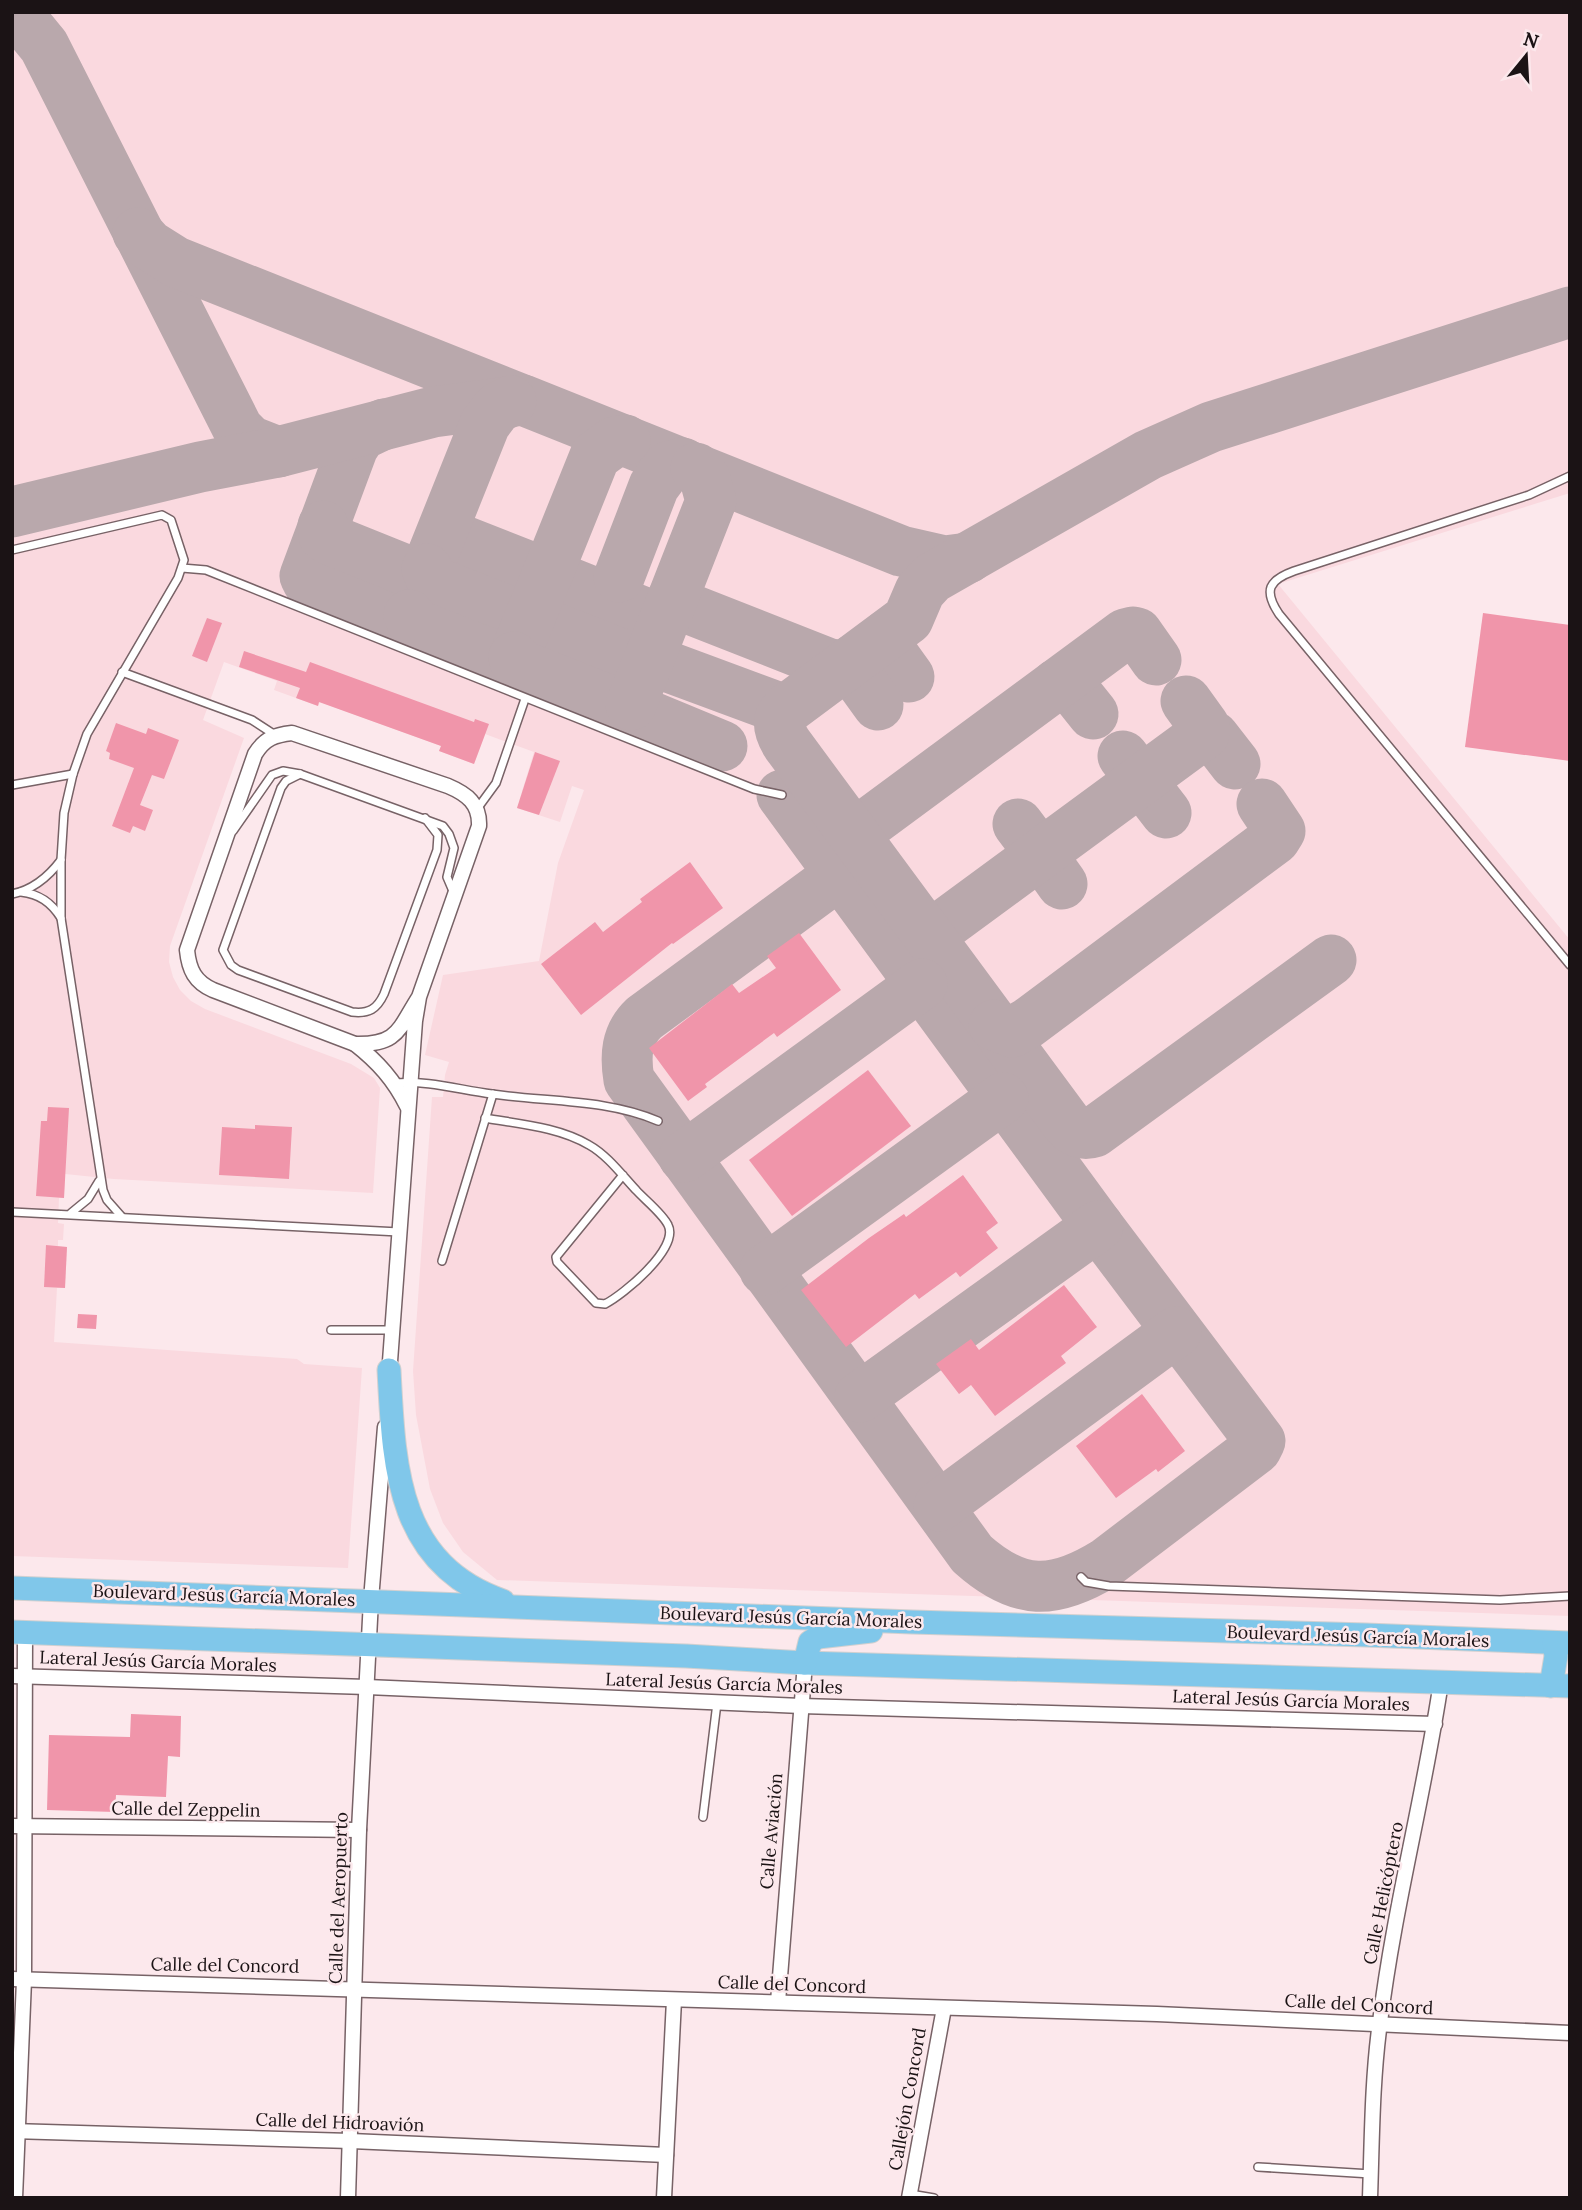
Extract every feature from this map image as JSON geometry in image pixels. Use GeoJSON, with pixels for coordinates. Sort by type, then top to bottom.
{"type":"FeatureCollection","features":[{"type":"Feature","properties":{"kind":"main road"},"geometry":{"type":"LineString","coordinates":[[389,1370],[393,1449],[399,1482],[418,1532],[437,1559],[474,1589],[509,1602],[540,1609]]}},
{"type":"Feature","properties":{"kind":"main road","name":"Boulevard Jesús García Morales"},"geometry":{"type":"LineString","coordinates":[[12,1588],[370,1600],[540,1609],[1562,1643]]}},
{"type":"Feature","properties":{"kind":"main road"},"geometry":{"type":"LineString","coordinates":[[805,1663],[810,1642],[818,1637],[870,1631],[912,1622]]}},
{"type":"Feature","properties":{"kind":"main road"},"geometry":{"type":"LineString","coordinates":[[19,1632],[686,1656],[805,1663],[1560,1686],[1556,1656],[1562,1643]]}},
{"type":"Feature","properties":{"kind":"street"},"geometry":{"type":"LineString","coordinates":[[292,733],[448,786],[470,798],[477,809],[479,826],[419,998],[403,1082],[355,1044],[213,990],[196,979],[189,965],[187,950],[255,754],[260,745],[275,735],[292,733]]}},
{"type":"Feature","properties":{"kind":"street"},"geometry":{"type":"LineString","coordinates":[[355,1044],[375,1045],[391,1038],[419,998]]}},
{"type":"Feature","properties":{"kind":"street","name":"Calle del Aeropuerto"},"geometry":{"type":"LineString","coordinates":[[348,2198],[359,1830],[370,1600],[408,1107],[403,1082]]}},
{"type":"Feature","properties":{"kind":"street"},"geometry":{"type":"LineString","coordinates":[[15,2198],[19,1632]]}},
{"type":"Feature","properties":{"kind":"street","name":"Calle Aviación"},"geometry":{"type":"LineString","coordinates":[[778,2002],[805,1663]]}},
{"type":"Feature","properties":{"kind":"street","name":"Lateral Jesús García Morales"},"geometry":{"type":"LineString","coordinates":[[18,1676],[367,1687],[801,1706],[1435,1724]]}},
{"type":"Feature","properties":{"kind":"street","name":"Calle Helicóptero"},"geometry":{"type":"LineString","coordinates":[[1370,2198],[1379,2025],[1392,1941],[1441,1682]]}},
{"type":"Feature","properties":{"kind":"street","name":"Calle del Zeppelin"},"geometry":{"type":"LineString","coordinates":[[18,1826],[359,1830]]}},
{"type":"Feature","properties":{"kind":"street","name":"Calle del Concord"},"geometry":{"type":"LineString","coordinates":[[18,1979],[1157,2014],[1570,2033]]}},
{"type":"Feature","properties":{"kind":"street"},"geometry":{"type":"LineString","coordinates":[[664,2198],[674,2000]]}},
{"type":"Feature","properties":{"kind":"street","name":"Callejón Concord"},"geometry":{"type":"LineString","coordinates":[[910,2196],[944,2008]]}},
{"type":"Feature","properties":{"kind":"street","name":"Calle del Hidroavión"},"geometry":{"type":"LineString","coordinates":[[15,2131],[351,2141],[666,2155]]}},
{"type":"Feature","properties":{"kind":"lane"},"geometry":{"type":"LineString","coordinates":[[1570,476],[1529,495],[1294,571],[1272,583],[1269,591],[1279,614],[1570,965]]}},
{"type":"Feature","properties":{"kind":"lane"},"geometry":{"type":"LineString","coordinates":[[12,550],[162,515],[167,516],[173,526],[184,560],[183,568],[87,734],[72,774],[64,813],[61,918],[100,1178],[107,1200],[122,1217]]}},
{"type":"Feature","properties":{"kind":"lane"},"geometry":{"type":"LineString","coordinates":[[183,568],[206,570],[754,789],[782,795]]}},
{"type":"Feature","properties":{"kind":"lane"},"geometry":{"type":"LineString","coordinates":[[122,672],[252,720],[275,735]]}},
{"type":"Feature","properties":{"kind":"lane"},"geometry":{"type":"LineString","coordinates":[[477,809],[496,783],[525,699]]}},
{"type":"Feature","properties":{"kind":"lane"},"geometry":{"type":"LineString","coordinates":[[223,843],[272,775],[283,771],[300,774],[443,826],[454,848],[447,877],[455,895]]}},
{"type":"Feature","properties":{"kind":"lane"},"geometry":{"type":"LineString","coordinates":[[12,785],[72,774]]}},
{"type":"Feature","properties":{"kind":"lane"},"geometry":{"type":"LineString","coordinates":[[300,774],[286,781],[281,788],[223,950],[231,965],[238,970],[334,1005],[362,1013],[376,1008],[380,1002],[437,850],[438,835],[425,818]]}},
{"type":"Feature","properties":{"kind":"lane"},"geometry":{"type":"LineString","coordinates":[[17,893],[47,876],[61,860]]}},
{"type":"Feature","properties":{"kind":"lane"},"geometry":{"type":"LineString","coordinates":[[17,893],[43,899],[54,906],[61,918]]}},
{"type":"Feature","properties":{"kind":"lane"},"geometry":{"type":"LineString","coordinates":[[403,1082],[612,1108],[658,1121]]}},
{"type":"Feature","properties":{"kind":"lane"},"geometry":{"type":"LineString","coordinates":[[442,1261],[493,1094]]}},
{"type":"Feature","properties":{"kind":"lane"},"geometry":{"type":"LineString","coordinates":[[485,1118],[558,1132],[591,1146],[623,1175],[669,1226],[670,1240],[650,1267],[612,1300],[605,1304],[596,1303],[557,1262],[556,1257],[623,1175]]}},
{"type":"Feature","properties":{"kind":"lane"},"geometry":{"type":"LineString","coordinates":[[70,1214],[89,1199],[100,1178]]}},
{"type":"Feature","properties":{"kind":"lane"},"geometry":{"type":"LineString","coordinates":[[12,1212],[399,1232]]}},
{"type":"Feature","properties":{"kind":"lane"},"geometry":{"type":"LineString","coordinates":[[331,1330],[392,1330]]}},
{"type":"Feature","properties":{"kind":"lane"},"geometry":{"type":"LineString","coordinates":[[1081,1577],[1086,1582],[1109,1586],[1500,1600],[1570,1597]]}},
{"type":"Feature","properties":{"kind":"lane"},"geometry":{"type":"LineString","coordinates":[[703,1817],[717,1702]]}},
{"type":"Feature","properties":{"kind":"lane"},"geometry":{"type":"LineString","coordinates":[[1258,2166],[1371,2174]]}},
{"type":"Feature","properties":{"kind":"lane"},"geometry":{"type":"LineString","coordinates":[[910,2196],[934,2198]]}},
{"type":"Feature","properties":{"kind":"shaded area"},"geometry":{"type":"Polygon","coordinates":[[[12,12],[1570,12],[1570,493],[1278,584],[1570,940],[1570,1616],[497,1580],[463,1552],[443,1523],[430,1489],[416,1415],[413,1371],[432,1097],[443,1097],[449,1062],[425,1055],[443,975],[539,961],[558,863],[584,790],[572,786],[560,822],[517,808],[534,752],[485,734],[474,764],[439,751],[441,746],[320,702],[318,706],[274,690],[277,681],[224,662],[203,720],[244,738],[170,946],[169,962],[173,977],[180,990],[191,1001],[205,1009],[351,1064],[374,1078],[380,1088],[373,1193],[65,1174],[64,1198],[59,1198],[58,1223],[64,1224],[63,1240],[58,1240],[58,1246],[67,1247],[65,1288],[57,1288],[54,1342],[297,1359],[304,1364],[362,1368],[348,1568],[12,1556],[12,12]]]}},
{"type":"Feature","properties":{"kind":"building"},"geometry":{"type":"Polygon","coordinates":[[[1483,613],[1570,625],[1570,761],[1465,747],[1483,613]]]}},
{"type":"Feature","properties":{"kind":"building"},"geometry":{"type":"Polygon","coordinates":[[[207,618],[222,623],[207,662],[192,656],[207,618]]]}},
{"type":"Feature","properties":{"kind":"building"},"geometry":{"type":"Polygon","coordinates":[[[244,651],[306,672],[310,662],[474,722],[475,719],[489,724],[474,764],[439,751],[441,746],[319,702],[318,706],[296,698],[300,688],[239,667],[244,651]]]}},
{"type":"Feature","properties":{"kind":"building"},"geometry":{"type":"Polygon","coordinates":[[[116,723],[146,734],[148,728],[179,740],[164,779],[152,775],[140,805],[153,810],[145,831],[133,826],[130,833],[112,826],[134,768],[109,759],[110,753],[106,751],[116,723]]]}},
{"type":"Feature","properties":{"kind":"building"},"geometry":{"type":"Polygon","coordinates":[[[535,752],[560,761],[539,815],[517,808],[535,752]]]}},
{"type":"Feature","properties":{"kind":"building"},"geometry":{"type":"Polygon","coordinates":[[[690,862],[723,908],[672,943],[581,1015],[541,964],[595,922],[603,932],[642,902],[640,899],[690,862]]]}},
{"type":"Feature","properties":{"kind":"building"},"geometry":{"type":"Polygon","coordinates":[[[799,933],[841,990],[777,1037],[774,1033],[705,1084],[707,1087],[688,1101],[649,1048],[732,984],[739,993],[776,968],[767,956],[799,933]]]}},
{"type":"Feature","properties":{"kind":"building"},"geometry":{"type":"Polygon","coordinates":[[[868,1070],[911,1126],[792,1216],[749,1160],[868,1070]]]}},
{"type":"Feature","properties":{"kind":"building"},"geometry":{"type":"Polygon","coordinates":[[[48,1107],[69,1108],[64,1198],[36,1196],[41,1121],[47,1121],[48,1107]]]}},
{"type":"Feature","properties":{"kind":"building"},"geometry":{"type":"Polygon","coordinates":[[[255,1125],[292,1127],[289,1179],[219,1175],[222,1127],[255,1129],[255,1125]]]}},
{"type":"Feature","properties":{"kind":"building"},"geometry":{"type":"Polygon","coordinates":[[[963,1175],[998,1223],[986,1232],[998,1248],[960,1277],[956,1272],[919,1299],[915,1294],[846,1347],[801,1290],[869,1238],[904,1214],[906,1217],[963,1175]]]}},
{"type":"Feature","properties":{"kind":"building"},"geometry":{"type":"Polygon","coordinates":[[[46,1245],[67,1247],[65,1288],[44,1287],[46,1245]]]}},
{"type":"Feature","properties":{"kind":"building"},"geometry":{"type":"Polygon","coordinates":[[[1064,1285],[1097,1327],[1061,1356],[1066,1363],[995,1416],[971,1385],[959,1394],[936,1364],[971,1339],[979,1350],[1064,1285]]]}},
{"type":"Feature","properties":{"kind":"building"},"geometry":{"type":"Polygon","coordinates":[[[78,1314],[97,1315],[96,1329],[77,1328],[78,1314]]]}},
{"type":"Feature","properties":{"kind":"building"},"geometry":{"type":"Polygon","coordinates":[[[1142,1394],[1185,1451],[1158,1472],[1156,1469],[1116,1498],[1076,1446],[1142,1394]]]}},
{"type":"Feature","properties":{"kind":"building"},"geometry":{"type":"Polygon","coordinates":[[[131,1714],[181,1716],[180,1757],[168,1756],[166,1797],[116,1795],[115,1812],[47,1810],[49,1735],[130,1737],[131,1714]]]}},
{"type":"Feature","properties":{"kind":"taxiway"},"geometry":{"type":"LineString","coordinates":[[12,13],[21,18],[44,46],[238,429],[250,441],[278,452]]}},
{"type":"Feature","properties":{"kind":"taxiway"},"geometry":{"type":"LineString","coordinates":[[138,233],[149,245],[176,262],[520,399]]}},
{"type":"Feature","properties":{"kind":"taxiway"},"geometry":{"type":"LineString","coordinates":[[1331,960],[1094,1132],[1078,1132],[1066,1122],[787,744],[780,730],[781,717],[787,709],[908,619],[920,591],[932,578],[1148,455],[1211,427],[1570,312]]}},
{"type":"Feature","properties":{"kind":"taxiway"},"geometry":{"type":"LineString","coordinates":[[12,512],[200,467],[278,452],[433,412],[523,400],[901,551],[945,561],[968,558]]}},
{"type":"Feature","properties":{"kind":"taxiway"},"geometry":{"type":"LineString","coordinates":[[433,554],[485,424],[497,408],[511,401]]}},
{"type":"Feature","properties":{"kind":"taxiway"},"geometry":{"type":"LineString","coordinates":[[384,424],[361,435],[353,447],[305,576],[308,582],[400,617],[409,615]]}},
{"type":"Feature","properties":{"kind":"taxiway"},"geometry":{"type":"LineString","coordinates":[[514,657],[595,456],[614,442],[625,440]]}},
{"type":"Feature","properties":{"kind":"taxiway"},"geometry":{"type":"LineString","coordinates":[[619,577],[654,486],[668,467],[683,463]]}},
{"type":"Feature","properties":{"kind":"taxiway"},"geometry":{"type":"LineString","coordinates":[[631,705],[711,501],[705,479],[696,468]]}},
{"type":"Feature","properties":{"kind":"taxiway"},"geometry":{"type":"LineString","coordinates":[[446,524],[446,532],[451,536],[535,569],[543,571],[551,567],[552,574],[560,579],[655,617],[666,614]]}},
{"type":"Feature","properties":{"kind":"taxiway"},"geometry":{"type":"LineString","coordinates":[[323,526],[324,536],[331,540],[418,575],[427,571]]}},
{"type":"Feature","properties":{"kind":"taxiway"},"geometry":{"type":"LineString","coordinates":[[427,569],[432,581],[516,614],[525,615],[534,609],[533,616],[537,621],[639,661],[650,657]]}},
{"type":"Feature","properties":{"kind":"taxiway"},"geometry":{"type":"LineString","coordinates":[[673,598],[677,604],[827,663],[852,669]]}},
{"type":"Feature","properties":{"kind":"taxiway"},"geometry":{"type":"LineString","coordinates":[[409,615],[412,622],[419,626],[498,657],[514,657]]}},
{"type":"Feature","properties":{"kind":"taxiway"},"geometry":{"type":"LineString","coordinates":[[864,849],[862,837],[869,823],[1125,634],[1137,633],[1156,660]]}},
{"type":"Feature","properties":{"kind":"taxiway"},"geometry":{"type":"LineString","coordinates":[[887,635],[886,645],[909,677]]}},
{"type":"Feature","properties":{"kind":"taxiway"},"geometry":{"type":"LineString","coordinates":[[652,652],[658,663],[785,710]]}},
{"type":"Feature","properties":{"kind":"taxiway"},"geometry":{"type":"LineString","coordinates":[[514,657],[522,666],[621,705],[631,705],[635,710],[722,746]]}},
{"type":"Feature","properties":{"kind":"taxiway"},"geometry":{"type":"LineString","coordinates":[[853,660],[852,669],[878,705]]}},
{"type":"Feature","properties":{"kind":"taxiway"},"geometry":{"type":"LineString","coordinates":[[1057,684],[1069,684],[1093,714]]}},
{"type":"Feature","properties":{"kind":"taxiway"},"geometry":{"type":"LineString","coordinates":[[938,949],[937,936],[944,925],[1204,734],[1204,726],[1186,701]]}},
{"type":"Feature","properties":{"kind":"taxiway"},"geometry":{"type":"LineString","coordinates":[[1204,734],[1214,737],[1235,764]]}},
{"type":"Feature","properties":{"kind":"taxiway"},"geometry":{"type":"LineString","coordinates":[[1123,756],[1136,773],[1136,784],[1146,787],[1166,813]]}},
{"type":"Feature","properties":{"kind":"taxiway"},"geometry":{"type":"LineString","coordinates":[[782,795],[1098,1226],[1260,1441],[1256,1449],[1106,1563],[1070,1581],[1037,1586],[1021,1584],[1005,1578],[972,1554],[629,1080],[628,1046],[634,1031],[644,1018],[840,874]]}},
{"type":"Feature","properties":{"kind":"taxiway"},"geometry":{"type":"LineString","coordinates":[[994,1025],[1012,1032],[1028,1023],[1275,839],[1280,831],[1262,804]]}},
{"type":"Feature","properties":{"kind":"taxiway"},"geometry":{"type":"LineString","coordinates":[[1018,824],[1036,848],[1048,850],[1045,860],[1062,884]]}},
{"type":"Feature","properties":{"kind":"taxiway"},"geometry":{"type":"LineString","coordinates":[[684,1157],[922,984]]}},
{"type":"Feature","properties":{"kind":"taxiway"},"geometry":{"type":"LineString","coordinates":[[765,1270],[1003,1098]]}},
{"type":"Feature","properties":{"kind":"taxiway"},"geometry":{"type":"LineString","coordinates":[[860,1397],[1098,1226]]}},
{"type":"Feature","properties":{"kind":"taxiway"},"geometry":{"type":"LineString","coordinates":[[939,1506],[1176,1332]]}}]}
